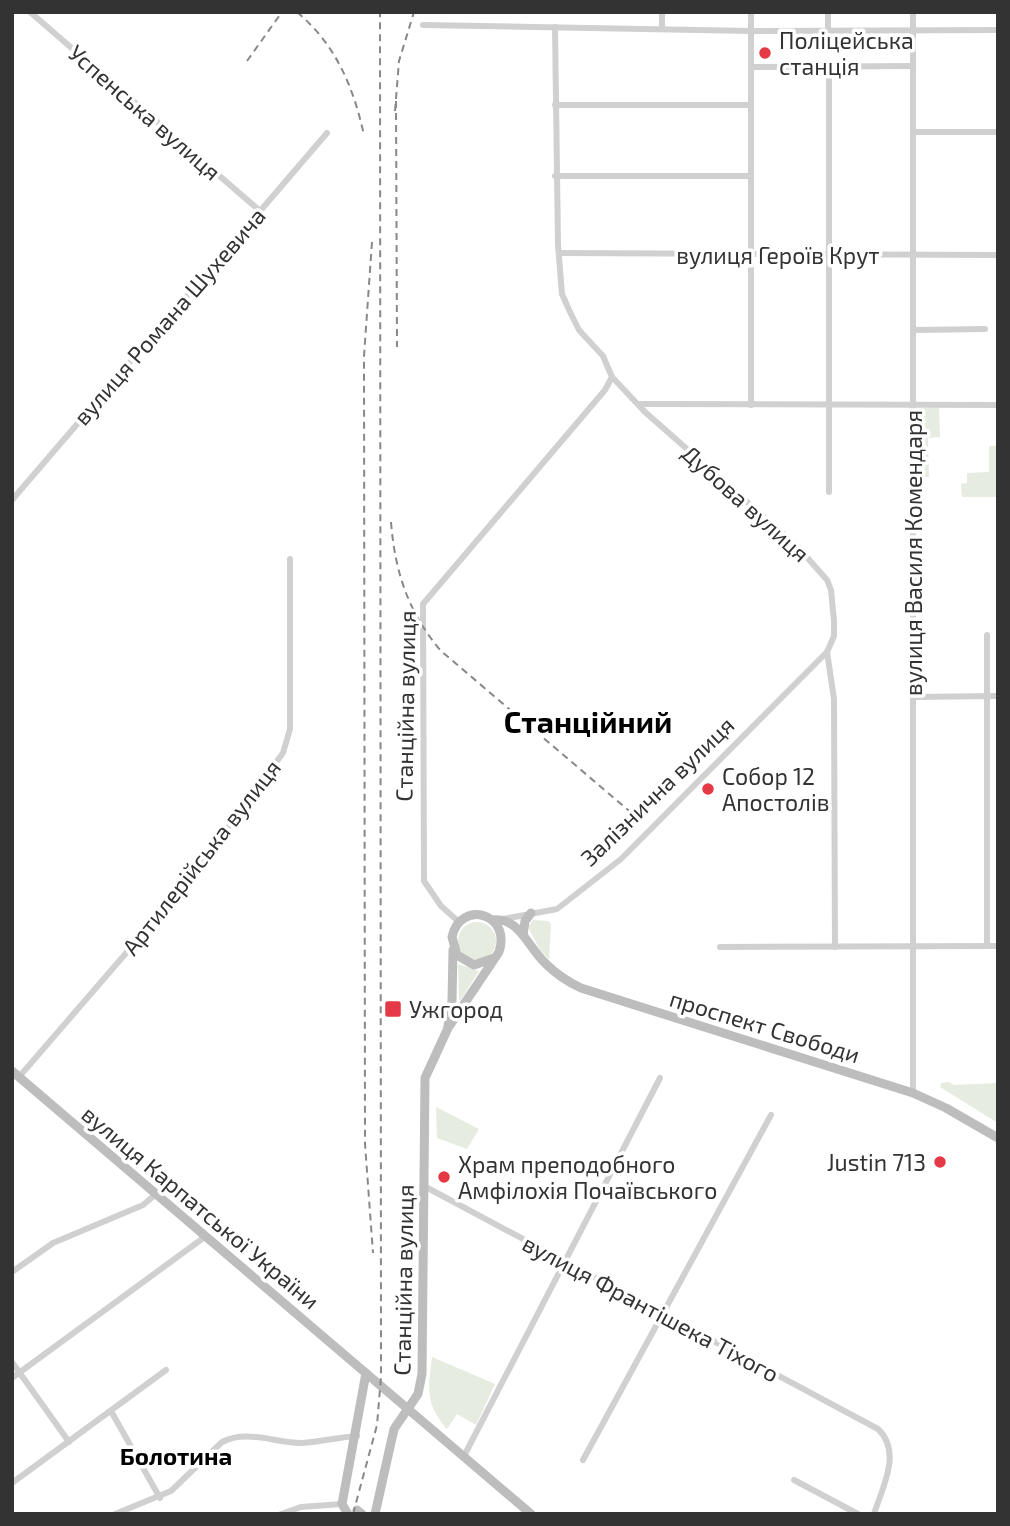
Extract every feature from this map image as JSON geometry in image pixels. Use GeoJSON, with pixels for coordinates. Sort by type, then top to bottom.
{"type":"FeatureCollection","features":[{"type":"Feature","properties":{"kind":"main road"},"geometry":{"type":"LineString","coordinates":[[502,944],[498,920],[474,915],[459,922],[452,937],[453,949],[462,960],[474,965],[494,958],[502,944],[515,935],[525,939],[525,921],[531,913]]}},
{"type":"Feature","properties":{"kind":"main road","name":"проспект Свободи"},"geometry":{"type":"LineString","coordinates":[[498,920],[525,939],[552,970],[581,988],[913,1093],[946,1108],[998,1138]]}},
{"type":"Feature","properties":{"kind":"main road","name":"Станційна вулиця"},"geometry":{"type":"LineString","coordinates":[[448,1028],[452,1002],[453,949]]}},
{"type":"Feature","properties":{"kind":"main road","name":"Станційна вулиця"},"geometry":{"type":"LineString","coordinates":[[375,1514],[394,1429],[418,1394],[422,1374],[424,1086],[448,1028],[494,958]]}},
{"type":"Feature","properties":{"kind":"main road","name":"вулиця Карпатської України"},"geometry":{"type":"LineString","coordinates":[[16,1074],[531,1514]]}},
{"type":"Feature","properties":{"kind":"main road"},"geometry":{"type":"LineString","coordinates":[[351,1510],[366,1373]]}},
{"type":"Feature","properties":{"kind":"street","name":"Успенська вулиця"},"geometry":{"type":"LineString","coordinates":[[30,12],[260,211]]}},
{"type":"Feature","properties":{"kind":"street"},"geometry":{"type":"LineString","coordinates":[[662,12],[662,29]]}},
{"type":"Feature","properties":{"kind":"street"},"geometry":{"type":"LineString","coordinates":[[751,12],[751,404]]}},
{"type":"Feature","properties":{"kind":"street"},"geometry":{"type":"LineString","coordinates":[[828,12],[828,30]]}},
{"type":"Feature","properties":{"kind":"street","name":"вулиця Василя Комендаря"},"geometry":{"type":"LineString","coordinates":[[913,12],[913,1093]]}},
{"type":"Feature","properties":{"kind":"street"},"geometry":{"type":"LineString","coordinates":[[423,24],[751,30],[998,30]]}},
{"type":"Feature","properties":{"kind":"street","name":"Дубова вулиця"},"geometry":{"type":"LineString","coordinates":[[555,27],[555,176],[562,294],[579,330],[603,356],[612,377],[645,412],[797,546],[827,580],[835,621],[834,636],[827,652]]}},
{"type":"Feature","properties":{"kind":"street"},"geometry":{"type":"LineString","coordinates":[[751,66],[912,66]]}},
{"type":"Feature","properties":{"kind":"street"},"geometry":{"type":"LineString","coordinates":[[829,66],[829,492]]}},
{"type":"Feature","properties":{"kind":"street"},"geometry":{"type":"LineString","coordinates":[[555,105],[751,105]]}},
{"type":"Feature","properties":{"kind":"street"},"geometry":{"type":"LineString","coordinates":[[912,132],[998,132]]}},
{"type":"Feature","properties":{"kind":"street","name":"вулиця Романа Шухевича"},"geometry":{"type":"LineString","coordinates":[[12,500],[327,133]]}},
{"type":"Feature","properties":{"kind":"street"},"geometry":{"type":"LineString","coordinates":[[555,176],[751,176]]}},
{"type":"Feature","properties":{"kind":"street","name":"вулиця Героїв Крут"},"geometry":{"type":"LineString","coordinates":[[559,254],[998,255]]}},
{"type":"Feature","properties":{"kind":"street"},"geometry":{"type":"LineString","coordinates":[[913,330],[985,330]]}},
{"type":"Feature","properties":{"kind":"street","name":"Станційна вулиця"},"geometry":{"type":"LineString","coordinates":[[459,922],[441,906],[424,881],[424,604],[606,390],[612,377]]}},
{"type":"Feature","properties":{"kind":"street"},"geometry":{"type":"LineString","coordinates":[[640,404],[998,405]]}},
{"type":"Feature","properties":{"kind":"street","name":"Артилерійська вулиця"},"geometry":{"type":"LineString","coordinates":[[16,1074],[190,879],[283,753],[290,730],[290,559]]}},
{"type":"Feature","properties":{"kind":"street"},"geometry":{"type":"LineString","coordinates":[[987,635],[987,946]]}},
{"type":"Feature","properties":{"kind":"street"},"geometry":{"type":"LineString","coordinates":[[827,652],[834,699],[835,947]]}},
{"type":"Feature","properties":{"kind":"street","name":"Залізнична вулиця"},"geometry":{"type":"LineString","coordinates":[[498,920],[557,909],[621,859],[827,652]]}},
{"type":"Feature","properties":{"kind":"street"},"geometry":{"type":"LineString","coordinates":[[913,697],[998,696]]}},
{"type":"Feature","properties":{"kind":"street"},"geometry":{"type":"LineString","coordinates":[[720,947],[998,946]]}},
{"type":"Feature","properties":{"kind":"street"},"geometry":{"type":"LineString","coordinates":[[464,1456],[660,1078]]}},
{"type":"Feature","properties":{"kind":"street"},"geometry":{"type":"LineString","coordinates":[[583,1460],[771,1115]]}},
{"type":"Feature","properties":{"kind":"street","name":"вулиця Франтішека Тіхого"},"geometry":{"type":"LineString","coordinates":[[424,1186],[878,1429],[886,1436],[892,1452],[873,1514]]}},
{"type":"Feature","properties":{"kind":"street"},"geometry":{"type":"LineString","coordinates":[[12,1272],[53,1243],[143,1205],[156,1194]]}},
{"type":"Feature","properties":{"kind":"street"},"geometry":{"type":"LineString","coordinates":[[12,1378],[206,1236]]}},
{"type":"Feature","properties":{"kind":"street"},"geometry":{"type":"LineString","coordinates":[[12,1362],[69,1442]]}},
{"type":"Feature","properties":{"kind":"street"},"geometry":{"type":"LineString","coordinates":[[12,1483],[166,1370]]}},
{"type":"Feature","properties":{"kind":"street"},"geometry":{"type":"LineString","coordinates":[[111,1411],[160,1498]]}},
{"type":"Feature","properties":{"kind":"street"},"geometry":{"type":"LineString","coordinates":[[115,1514],[160,1498],[230,1438],[242,1435],[301,1443],[357,1436]]}},
{"type":"Feature","properties":{"kind":"street"},"geometry":{"type":"LineString","coordinates":[[794,1480],[858,1514]]}},
{"type":"Feature","properties":{"kind":"street"},"geometry":{"type":"LineString","coordinates":[[281,1514],[301,1507],[351,1510]]}},
{"type":"Feature","properties":{"kind":"shaded area"},"geometry":{"type":"Polygon","coordinates":[[[920,408],[939,408],[940,437],[928,438],[929,477],[921,477],[920,408]]]}},
{"type":"Feature","properties":{"kind":"shaded area"},"geometry":{"type":"Polygon","coordinates":[[[989,446],[998,446],[998,497],[962,497],[961,484],[967,483],[967,473],[989,472],[989,446]]]}},
{"type":"Feature","properties":{"kind":"shaded area"},"geometry":{"type":"Polygon","coordinates":[[[533,920],[548,921],[551,924],[549,960],[540,950],[528,927],[533,920]]]}},
{"type":"Feature","properties":{"kind":"shaded area"},"geometry":{"type":"Polygon","coordinates":[[[477,922],[490,928],[496,941],[490,954],[477,960],[464,954],[458,941],[464,928],[477,922]]]}},
{"type":"Feature","properties":{"kind":"shaded area"},"geometry":{"type":"Polygon","coordinates":[[[458,964],[479,971],[460,1001],[459,1000],[458,964]]]}},
{"type":"Feature","properties":{"kind":"shaded area"},"geometry":{"type":"Polygon","coordinates":[[[949,1082],[954,1085],[998,1083],[998,1123],[940,1087],[941,1083],[949,1082]]]}},
{"type":"Feature","properties":{"kind":"shaded area"},"geometry":{"type":"Polygon","coordinates":[[[436,1107],[479,1129],[467,1149],[437,1138],[436,1107]]]}},
{"type":"Feature","properties":{"kind":"shaded area"},"geometry":{"type":"Polygon","coordinates":[[[432,1357],[495,1384],[476,1425],[457,1414],[447,1429],[440,1420],[430,1396],[432,1357]]]}},
{"type":"Feature","properties":{"kind":"railway"},"geometry":{"type":"LineString","coordinates":[[247,61],[282,12]]}},
{"type":"Feature","properties":{"kind":"railway"},"geometry":{"type":"LineString","coordinates":[[297,12],[322,38],[341,68],[364,135]]}},
{"type":"Feature","properties":{"kind":"railway"},"geometry":{"type":"LineString","coordinates":[[353,1514],[377,1425],[381,1377],[380,12]]}},
{"type":"Feature","properties":{"kind":"railway"},"geometry":{"type":"LineString","coordinates":[[395,111],[399,61],[414,12]]}},
{"type":"Feature","properties":{"kind":"railway"},"geometry":{"type":"LineString","coordinates":[[396,101],[397,347]]}},
{"type":"Feature","properties":{"kind":"railway"},"geometry":{"type":"LineString","coordinates":[[372,242],[364,356],[365,1144],[373,1253]]}},
{"type":"Feature","properties":{"kind":"railway"},"geometry":{"type":"LineString","coordinates":[[391,522],[396,558],[405,591],[420,621],[441,651],[634,815]]}},
{"type":"Feature","properties":{"kind":"place","name":"Поліцейська станція"},"geometry":{"type":"Point","coordinates":[765,53]}},
{"type":"Feature","properties":{"kind":"place","name":"Собор 12 Апостолів"},"geometry":{"type":"Point","coordinates":[708,789]}},
{"type":"Feature","properties":{"kind":"place","name":"Ужгород"},"geometry":{"type":"Point","coordinates":[393,1009]}},
{"type":"Feature","properties":{"kind":"place","name":"Justin 713"},"geometry":{"type":"Point","coordinates":[940,1162]}},
{"type":"Feature","properties":{"kind":"place","name":"Храм преподобного Амфілохія Почаївського"},"geometry":{"type":"Point","coordinates":[444,1177]}},
{"type":"Feature","properties":{"kind":"district","name":"Станційний"},"geometry":{"type":"Point","coordinates":[588,721]}},
{"type":"Feature","properties":{"kind":"district","name":"Болотина"},"geometry":{"type":"Point","coordinates":[176,1455]}}]}
